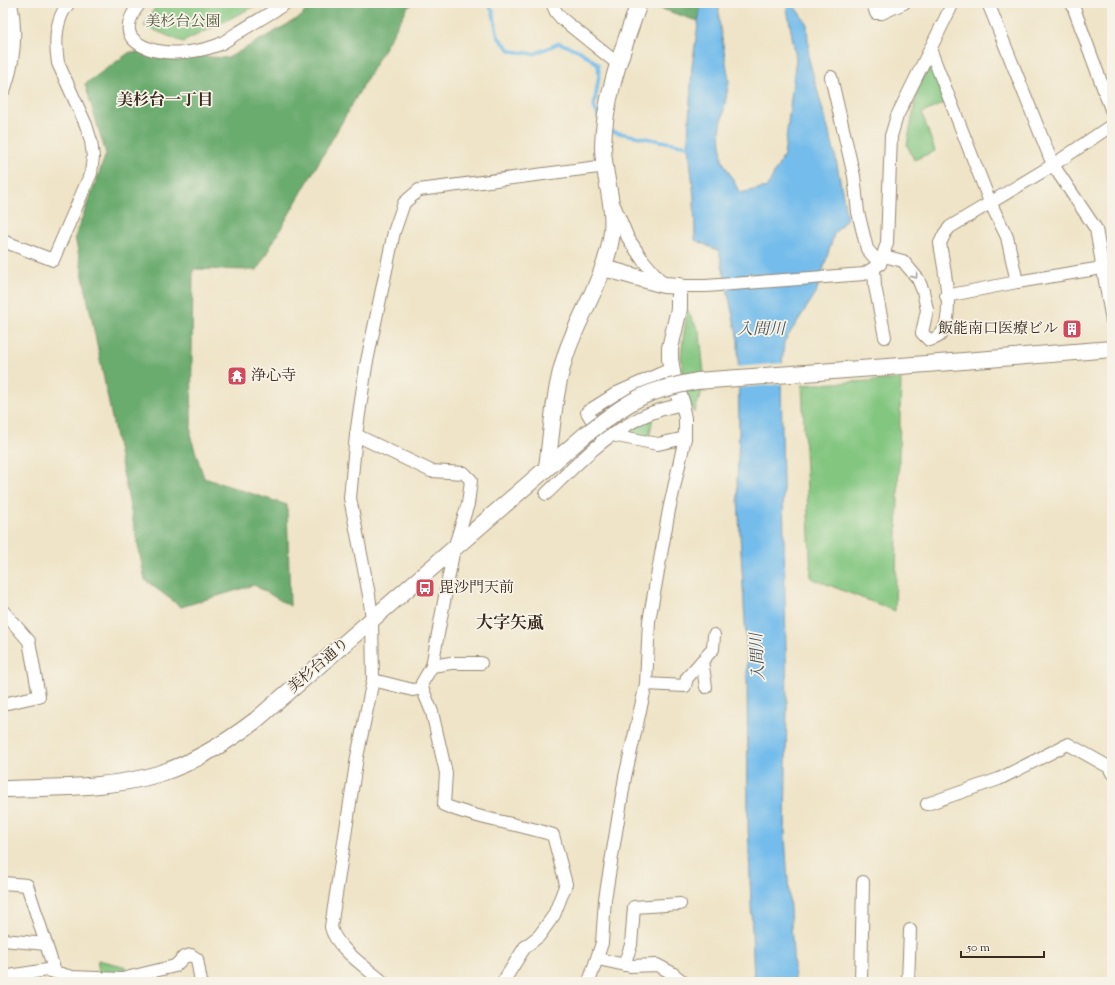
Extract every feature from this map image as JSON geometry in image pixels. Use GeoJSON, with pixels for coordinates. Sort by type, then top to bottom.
{"type":"FeatureCollection","features":[{"type":"Feature","properties":{"kind":"street"},"geometry":{"type":"LineString","coordinates":[[3,88],[10,64],[12,48],[9,3]]}},
{"type":"Feature","properties":{"kind":"street"},"geometry":{"type":"LineString","coordinates":[[3,241],[53,260],[91,173],[93,157],[91,141],[86,125],[58,63],[56,51],[60,19],[69,3]]}},
{"type":"Feature","properties":{"kind":"street"},"geometry":{"type":"LineString","coordinates":[[140,3],[132,14],[129,26],[132,37],[145,48],[162,52],[194,50],[218,44],[286,3]]}},
{"type":"Feature","properties":{"kind":"street"},"geometry":{"type":"LineString","coordinates":[[552,3],[556,12],[562,18],[618,64]]}},
{"type":"Feature","properties":{"kind":"street"},"geometry":{"type":"LineString","coordinates":[[547,467],[563,366],[574,334],[604,268],[612,238],[612,202],[603,147],[606,117],[618,64],[639,3]]}},
{"type":"Feature","properties":{"kind":"street"},"geometry":{"type":"LineString","coordinates":[[873,3],[876,13],[882,13],[904,3]]}},
{"type":"Feature","properties":{"kind":"street"},"geometry":{"type":"LineString","coordinates":[[875,266],[887,243],[891,136],[897,116],[952,3]]}},
{"type":"Feature","properties":{"kind":"street"},"geometry":{"type":"LineString","coordinates":[[988,3],[1053,165],[1096,229],[1112,321]]}},
{"type":"Feature","properties":{"kind":"street"},"geometry":{"type":"LineString","coordinates":[[1072,3],[1112,112]]}},
{"type":"Feature","properties":{"kind":"street"},"geometry":{"type":"LineString","coordinates":[[930,49],[990,202],[1006,237],[1017,282]]}},
{"type":"Feature","properties":{"kind":"street"},"geometry":{"type":"LineString","coordinates":[[831,78],[854,176],[858,212],[867,249],[875,266],[875,286],[885,337]]}},
{"type":"Feature","properties":{"kind":"street"},"geometry":{"type":"LineString","coordinates":[[604,268],[672,285],[706,286],[905,263],[918,279],[923,291],[927,310],[922,333],[929,340],[937,338],[942,334],[946,324],[946,296],[940,243],[944,233],[950,227],[1053,165],[1112,125]]}},
{"type":"Feature","properties":{"kind":"street"},"geometry":{"type":"LineString","coordinates":[[383,982],[338,943],[332,935],[331,927],[357,757],[374,680],[372,619],[350,498],[356,436],[366,366],[400,210],[408,199],[419,190],[606,166]]}},
{"type":"Feature","properties":{"kind":"street"},"geometry":{"type":"LineString","coordinates":[[589,982],[602,943],[605,899],[625,777],[646,684],[650,621],[669,510],[685,438],[685,418],[671,369],[670,348],[679,309],[672,285],[642,258],[628,238],[612,202]]}},
{"type":"Feature","properties":{"kind":"street"},"geometry":{"type":"LineString","coordinates":[[946,296],[1017,282],[1102,268]]}},
{"type":"Feature","properties":{"kind":"street","name":"美杉台通り"},"geometry":{"type":"LineString","coordinates":[[3,789],[76,786],[122,782],[157,774],[182,765],[218,747],[239,733],[585,435],[617,411],[641,397],[667,387],[697,381],[1112,350]]}},
{"type":"Feature","properties":{"kind":"street"},"geometry":{"type":"LineString","coordinates":[[671,369],[617,393],[587,412],[608,438],[658,444],[685,438]]}},
{"type":"Feature","properties":{"kind":"street"},"geometry":{"type":"LineString","coordinates":[[546,494],[608,438],[636,420],[654,412],[682,404]]}},
{"type":"Feature","properties":{"kind":"street"},"geometry":{"type":"LineString","coordinates":[[356,436],[431,471],[464,473],[471,480],[468,504],[454,548],[432,666],[422,683],[422,688],[432,712],[446,773],[444,805],[464,813],[553,835],[566,884],[554,915],[539,936],[525,947],[503,982]]}},
{"type":"Feature","properties":{"kind":"street"},"geometry":{"type":"LineString","coordinates":[[3,611],[29,641],[39,696],[3,704]]}},
{"type":"Feature","properties":{"kind":"street"},"geometry":{"type":"LineString","coordinates":[[646,684],[685,686],[687,678],[713,649],[714,635]]}},
{"type":"Feature","properties":{"kind":"street"},"geometry":{"type":"LineString","coordinates":[[702,661],[706,687]]}},
{"type":"Feature","properties":{"kind":"street"},"geometry":{"type":"LineString","coordinates":[[432,666],[451,663],[481,663]]}},
{"type":"Feature","properties":{"kind":"street"},"geometry":{"type":"LineString","coordinates":[[374,680],[413,690],[422,688]]}},
{"type":"Feature","properties":{"kind":"street"},"geometry":{"type":"LineString","coordinates":[[927,804],[999,779],[1068,744],[1109,768],[1112,773]]}},
{"type":"Feature","properties":{"kind":"street"},"geometry":{"type":"LineString","coordinates":[[862,982],[863,882]]}},
{"type":"Feature","properties":{"kind":"street"},"geometry":{"type":"LineString","coordinates":[[3,883],[27,885],[55,972]]}},
{"type":"Feature","properties":{"kind":"street"},"geometry":{"type":"LineString","coordinates":[[624,965],[631,945],[634,907],[680,904]]}},
{"type":"Feature","properties":{"kind":"street"},"geometry":{"type":"LineString","coordinates":[[908,982],[910,930]]}},
{"type":"Feature","properties":{"kind":"street"},"geometry":{"type":"LineString","coordinates":[[3,940],[46,944]]}},
{"type":"Feature","properties":{"kind":"street"},"geometry":{"type":"LineString","coordinates":[[3,977],[47,970],[72,977],[122,979],[175,966],[184,958],[191,955],[197,959],[201,982]]}},
{"type":"Feature","properties":{"kind":"street"},"geometry":{"type":"LineString","coordinates":[[598,958],[630,966],[657,965],[672,973],[683,982]]}},
{"type":"Feature","properties":{"kind":"green space","name":"美杉台公園"},"geometry":{"type":"Polygon","coordinates":[[[158,3],[261,3],[183,42],[144,26],[158,3]]]}},
{"type":"Feature","properties":{"kind":"green space"},"geometry":{"type":"Polygon","coordinates":[[[310,3],[415,3],[408,7],[257,270],[193,269],[191,438],[204,478],[287,505],[290,606],[254,585],[181,607],[145,580],[75,237],[106,154],[85,84],[130,52],[228,58],[302,16],[310,3]]]}},
{"type":"Feature","properties":{"kind":"green space"},"geometry":{"type":"Polygon","coordinates":[[[657,3],[706,3],[697,21],[656,7],[657,3]]]}},
{"type":"Feature","properties":{"kind":"green space"},"geometry":{"type":"Polygon","coordinates":[[[934,67],[945,103],[922,113],[935,151],[914,160],[907,145],[917,92],[926,70],[934,67]]]}},
{"type":"Feature","properties":{"kind":"green space"},"geometry":{"type":"Polygon","coordinates":[[[687,310],[700,333],[705,384],[694,413],[686,396],[681,356],[687,310]]]}},
{"type":"Feature","properties":{"kind":"green space"},"geometry":{"type":"Polygon","coordinates":[[[901,379],[895,611],[811,578],[802,385],[901,379]]]}},
{"type":"Feature","properties":{"kind":"green space"},"geometry":{"type":"Polygon","coordinates":[[[653,418],[649,437],[622,432],[653,418]]]}},
{"type":"Feature","properties":{"kind":"green space"},"geometry":{"type":"Polygon","coordinates":[[[98,960],[127,967],[121,975],[97,974],[98,960]]]}},
{"type":"Feature","properties":{"kind":"water","name":"入間川"},"geometry":{"type":"Polygon","coordinates":[[[701,3],[719,3],[719,20],[729,81],[720,131],[722,160],[740,193],[767,187],[784,155],[796,58],[786,3],[792,3],[807,24],[809,60],[835,154],[847,218],[834,234],[816,293],[784,342],[781,377],[787,704],[785,837],[795,982],[754,982],[748,826],[747,657],[737,481],[739,433],[738,340],[719,251],[695,240],[694,197],[688,139],[692,67],[701,3]]]}},
{"type":"Feature","properties":{"kind":"pier"},"geometry":{"type":"Polygon","coordinates":[[[784,363],[783,384],[736,388],[736,367],[784,363]]]}},
{"type":"Feature","properties":{"kind":"waterway"},"geometry":{"type":"LineString","coordinates":[[488,3],[493,12],[498,37],[511,51],[534,54],[559,43],[578,50],[598,64],[599,75],[594,107],[600,119]]}},
{"type":"Feature","properties":{"kind":"waterway"},"geometry":{"type":"LineString","coordinates":[[609,128],[614,132],[693,147]]}},
{"type":"Feature","properties":{"kind":"place","name":"飯能南口医療ビル"},"geometry":{"type":"Point","coordinates":[1072,329]}},
{"type":"Feature","properties":{"kind":"place","name":"浄心寺"},"geometry":{"type":"Point","coordinates":[237,376]}},
{"type":"Feature","properties":{"kind":"place","name":"毘沙門天前"},"geometry":{"type":"Point","coordinates":[425,588]}},
{"type":"Feature","properties":{"kind":"district","name":"美杉台一丁目"},"geometry":{"type":"Point","coordinates":[165,101]}},
{"type":"Feature","properties":{"kind":"district","name":"大字矢颪"},"geometry":{"type":"Point","coordinates":[510,624]}}]}
